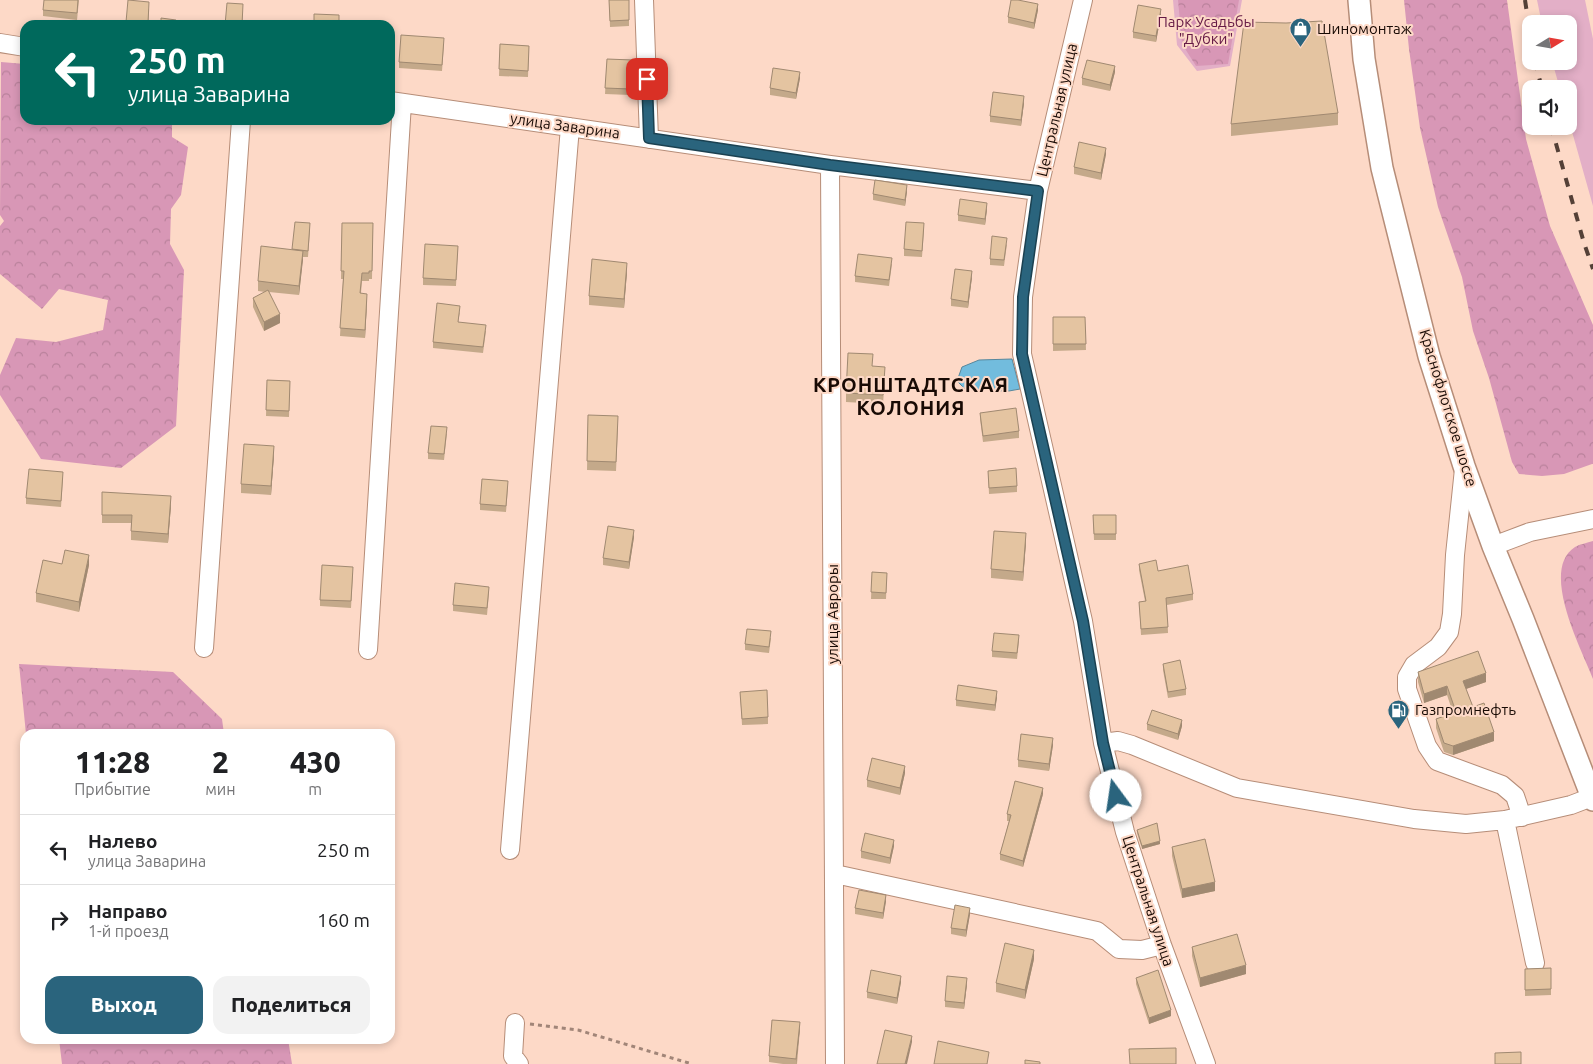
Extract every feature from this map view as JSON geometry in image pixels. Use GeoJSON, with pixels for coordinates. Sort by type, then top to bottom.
{"type":"FeatureCollection","features":[{"type":"Feature","properties":{"kind":"main road","name":"Краснофлотское шоссе"},"geometry":{"type":"LineString","coordinates":[[1359,0],[1364,59],[1382,168],[1429,356],[1464,466],[1493,546],[1523,618],[1592,799]]}},
{"type":"Feature","properties":{"kind":"street"},"geometry":{"type":"LineString","coordinates":[[644,0],[649,138]]}},
{"type":"Feature","properties":{"kind":"street","name":"Центральная улица"},"geometry":{"type":"LineString","coordinates":[[1083,0],[1038,191],[1023,297],[1022,354],[1083,621],[1103,743],[1125,832],[1162,945],[1206,1064]]}},
{"type":"Feature","properties":{"kind":"street"},"geometry":{"type":"LineString","coordinates":[[0,43],[20,46]]}},
{"type":"Feature","properties":{"kind":"street"},"geometry":{"type":"LineString","coordinates":[[395,122],[396,102]]}},
{"type":"Feature","properties":{"kind":"street","name":"улица Заварина"},"geometry":{"type":"LineString","coordinates":[[396,102],[830,165],[1038,191]]}},
{"type":"Feature","properties":{"kind":"street"},"geometry":{"type":"LineString","coordinates":[[204,648],[240,125]]}},
{"type":"Feature","properties":{"kind":"street"},"geometry":{"type":"LineString","coordinates":[[368,650],[395,125]]}},
{"type":"Feature","properties":{"kind":"street"},"geometry":{"type":"LineString","coordinates":[[510,850],[570,127]]}},
{"type":"Feature","properties":{"kind":"street","name":"улица Авроры"},"geometry":{"type":"LineString","coordinates":[[830,165],[835,1064]]}},
{"type":"Feature","properties":{"kind":"street"},"geometry":{"type":"LineString","coordinates":[[1464,466],[1449,632],[1438,646],[1414,665],[1406,677],[1407,689],[1427,746],[1437,761],[1502,785],[1515,796],[1513,818],[1535,963]]}},
{"type":"Feature","properties":{"kind":"street"},"geometry":{"type":"LineString","coordinates":[[1493,546],[1530,532],[1593,519]]}},
{"type":"Feature","properties":{"kind":"street"},"geometry":{"type":"LineString","coordinates":[[1103,743],[1118,741],[1132,745],[1237,788],[1414,819],[1466,824],[1513,818],[1592,799]]}},
{"type":"Feature","properties":{"kind":"street"},"geometry":{"type":"LineString","coordinates":[[835,874],[1097,931],[1119,949],[1142,950],[1162,945]]}},
{"type":"Feature","properties":{"kind":"street"},"geometry":{"type":"LineString","coordinates":[[515,1022],[513,1056],[519,1064]]}},
{"type":"Feature","properties":{"kind":"path"},"geometry":{"type":"LineString","coordinates":[[515,1022],[578,1030],[692,1064]]}},
{"type":"Feature","properties":{"kind":"green space","name":"Парк Усадьбы \"Дубки\""},"geometry":{"type":"Polygon","coordinates":[[[1173,0],[1242,0],[1230,66],[1197,71],[1177,45],[1173,0]]]}},
{"type":"Feature","properties":{"kind":"green space","name":"Парк Усадьбы \"Дубки\""},"geometry":{"type":"Polygon","coordinates":[[[1178,0],[1239,0],[1228,64],[1196,66],[1182,44],[1178,0]]]}},
{"type":"Feature","properties":{"kind":"green space"},"geometry":{"type":"Polygon","coordinates":[[[1404,0],[1507,0],[1522,110],[1522,135],[1525,135],[1550,226],[1593,325],[1593,464],[1564,474],[1542,476],[1519,474],[1512,462],[1489,378],[1473,331],[1462,277],[1438,207],[1420,128],[1404,0]]]}},
{"type":"Feature","properties":{"kind":"green space"},"geometry":{"type":"Polygon","coordinates":[[[1537,0],[1585,0],[1593,39],[1593,206],[1573,135],[1577,135],[1577,80],[1557,80],[1555,70],[1578,70],[1578,15],[1540,15],[1537,0]]]}},
{"type":"Feature","properties":{"kind":"green space"},"geometry":{"type":"Polygon","coordinates":[[[1,62],[20,64],[20,125],[172,125],[172,137],[188,147],[181,195],[171,209],[170,244],[184,270],[176,426],[121,468],[41,459],[0,395],[0,375],[16,338],[56,342],[103,330],[108,300],[59,289],[42,309],[0,274],[0,226],[4,221],[0,215],[1,62]]]}},
{"type":"Feature","properties":{"kind":"green space"},"geometry":{"type":"Polygon","coordinates":[[[1593,541],[1593,679],[1566,611],[1561,573],[1565,558],[1575,547],[1593,541]]]}},
{"type":"Feature","properties":{"kind":"green space"},"geometry":{"type":"Polygon","coordinates":[[[19,664],[173,672],[222,719],[223,729],[26,729],[19,664]]]}},
{"type":"Feature","properties":{"kind":"green space"},"geometry":{"type":"Polygon","coordinates":[[[60,1044],[289,1044],[292,1064],[62,1064],[60,1044]]]}},
{"type":"Feature","properties":{"kind":"water"},"geometry":{"type":"Polygon","coordinates":[[[1012,359],[1020,389],[1009,391],[966,390],[957,381],[962,367],[979,360],[1012,359]]]}},
{"type":"Feature","properties":{"kind":"building"},"geometry":{"type":"Polygon","coordinates":[[[44,0],[78,0],[77,13],[43,10],[44,0]]]}},
{"type":"Feature","properties":{"kind":"building"},"geometry":{"type":"Polygon","coordinates":[[[128,0],[149,2],[148,20],[126,20],[128,0]]]}},
{"type":"Feature","properties":{"kind":"building"},"geometry":{"type":"Polygon","coordinates":[[[609,0],[629,0],[629,20],[610,21],[609,0]]]}},
{"type":"Feature","properties":{"kind":"building"},"geometry":{"type":"Polygon","coordinates":[[[1011,0],[1038,4],[1034,23],[1008,17],[1011,0]]]}},
{"type":"Feature","properties":{"kind":"building"},"geometry":{"type":"Polygon","coordinates":[[[227,3],[243,4],[242,20],[225,20],[227,3]]]}},
{"type":"Feature","properties":{"kind":"building"},"geometry":{"type":"Polygon","coordinates":[[[1138,5],[1161,9],[1156,36],[1133,32],[1138,5]]]}},
{"type":"Feature","properties":{"kind":"building"},"geometry":{"type":"Polygon","coordinates":[[[314,14],[339,15],[339,20],[314,20],[314,14]]]}},
{"type":"Feature","properties":{"kind":"building"},"geometry":{"type":"Polygon","coordinates":[[[1322,21],[1338,113],[1231,124],[1244,22],[1286,23],[1322,21]]]}},
{"type":"Feature","properties":{"kind":"building"},"geometry":{"type":"Polygon","coordinates":[[[401,35],[444,38],[442,65],[399,62],[401,35]]]}},
{"type":"Feature","properties":{"kind":"building"},"geometry":{"type":"Polygon","coordinates":[[[500,44],[529,46],[528,71],[499,69],[500,44]]]}},
{"type":"Feature","properties":{"kind":"building"},"geometry":{"type":"Polygon","coordinates":[[[607,59],[632,60],[630,89],[605,88],[607,59]]]}},
{"type":"Feature","properties":{"kind":"building"},"geometry":{"type":"Polygon","coordinates":[[[1087,60],[1115,66],[1110,85],[1082,78],[1087,60]]]}},
{"type":"Feature","properties":{"kind":"building"},"geometry":{"type":"Polygon","coordinates":[[[773,68],[800,72],[796,93],[770,88],[773,68]]]}},
{"type":"Feature","properties":{"kind":"building"},"geometry":{"type":"Polygon","coordinates":[[[993,92],[1024,96],[1021,120],[990,116],[993,92]]]}},
{"type":"Feature","properties":{"kind":"building"},"geometry":{"type":"Polygon","coordinates":[[[1079,142],[1106,148],[1101,173],[1074,167],[1079,142]]]}},
{"type":"Feature","properties":{"kind":"building"},"geometry":{"type":"Polygon","coordinates":[[[875,180],[907,185],[905,200],[873,194],[875,180]]]}},
{"type":"Feature","properties":{"kind":"building"},"geometry":{"type":"Polygon","coordinates":[[[960,199],[987,203],[985,219],[958,215],[960,199]]]}},
{"type":"Feature","properties":{"kind":"building"},"geometry":{"type":"Polygon","coordinates":[[[295,222],[310,223],[308,251],[292,249],[295,222]]]}},
{"type":"Feature","properties":{"kind":"building"},"geometry":{"type":"Polygon","coordinates":[[[906,222],[924,223],[922,251],[904,249],[906,222]]]}},
{"type":"Feature","properties":{"kind":"building"},"geometry":{"type":"Polygon","coordinates":[[[342,223],[373,223],[372,271],[362,273],[360,293],[367,294],[365,330],[340,328],[344,271],[341,271],[342,223]]]}},
{"type":"Feature","properties":{"kind":"building"},"geometry":{"type":"Polygon","coordinates":[[[992,236],[1007,238],[1004,260],[990,259],[992,236]]]}},
{"type":"Feature","properties":{"kind":"building"},"geometry":{"type":"Polygon","coordinates":[[[425,244],[458,246],[456,280],[423,278],[425,244]]]}},
{"type":"Feature","properties":{"kind":"building"},"geometry":{"type":"Polygon","coordinates":[[[261,246],[303,251],[299,286],[258,281],[261,246]]]}},
{"type":"Feature","properties":{"kind":"building"},"geometry":{"type":"Polygon","coordinates":[[[858,254],[892,258],[889,280],[855,276],[858,254]]]}},
{"type":"Feature","properties":{"kind":"building"},"geometry":{"type":"Polygon","coordinates":[[[592,259],[627,263],[624,299],[589,296],[592,259]]]}},
{"type":"Feature","properties":{"kind":"building"},"geometry":{"type":"Polygon","coordinates":[[[955,269],[972,271],[968,302],[951,299],[955,269]]]}},
{"type":"Feature","properties":{"kind":"building"},"geometry":{"type":"Polygon","coordinates":[[[268,290],[280,314],[264,322],[253,298],[268,290]]]}},
{"type":"Feature","properties":{"kind":"building"},"geometry":{"type":"Polygon","coordinates":[[[437,303],[460,306],[458,322],[486,325],[483,347],[433,342],[437,303]]]}},
{"type":"Feature","properties":{"kind":"building"},"geometry":{"type":"Polygon","coordinates":[[[1053,317],[1085,317],[1086,344],[1053,344],[1053,317]]]}},
{"type":"Feature","properties":{"kind":"building"},"geometry":{"type":"Polygon","coordinates":[[[848,353],[873,354],[872,366],[885,367],[883,395],[846,393],[848,353]]]}},
{"type":"Feature","properties":{"kind":"building"},"geometry":{"type":"Polygon","coordinates":[[[267,380],[290,381],[289,411],[266,410],[267,380]]]}},
{"type":"Feature","properties":{"kind":"building"},"geometry":{"type":"Polygon","coordinates":[[[1016,408],[1019,431],[983,436],[980,413],[1016,408]]]}},
{"type":"Feature","properties":{"kind":"building"},"geometry":{"type":"Polygon","coordinates":[[[588,415],[618,416],[616,462],[587,461],[588,415]]]}},
{"type":"Feature","properties":{"kind":"building"},"geometry":{"type":"Polygon","coordinates":[[[431,426],[447,427],[444,454],[428,453],[431,426]]]}},
{"type":"Feature","properties":{"kind":"building"},"geometry":{"type":"Polygon","coordinates":[[[244,444],[274,446],[271,486],[241,484],[244,444]]]}},
{"type":"Feature","properties":{"kind":"building"},"geometry":{"type":"Polygon","coordinates":[[[1016,468],[1017,486],[989,488],[988,471],[1016,468]]]}},
{"type":"Feature","properties":{"kind":"building"},"geometry":{"type":"Polygon","coordinates":[[[29,469],[63,472],[61,501],[26,498],[29,469]]]}},
{"type":"Feature","properties":{"kind":"building"},"geometry":{"type":"Polygon","coordinates":[[[482,479],[508,481],[506,506],[480,504],[482,479]]]}},
{"type":"Feature","properties":{"kind":"building"},"geometry":{"type":"Polygon","coordinates":[[[102,492],[171,496],[168,534],[131,531],[132,515],[102,515],[102,492]]]}},
{"type":"Feature","properties":{"kind":"building"},"geometry":{"type":"Polygon","coordinates":[[[1093,515],[1116,515],[1116,534],[1094,534],[1093,515]]]}},
{"type":"Feature","properties":{"kind":"building"},"geometry":{"type":"Polygon","coordinates":[[[608,526],[634,530],[629,562],[603,558],[608,526]]]}},
{"type":"Feature","properties":{"kind":"building"},"geometry":{"type":"Polygon","coordinates":[[[994,531],[1026,533],[1023,572],[991,569],[994,531]]]}},
{"type":"Feature","properties":{"kind":"building"},"geometry":{"type":"Polygon","coordinates":[[[65,550],[89,555],[79,602],[36,593],[43,560],[62,564],[65,550]]]}},
{"type":"Feature","properties":{"kind":"building"},"geometry":{"type":"Polygon","coordinates":[[[1156,560],[1158,571],[1188,565],[1193,594],[1166,598],[1168,627],[1141,629],[1139,602],[1146,601],[1139,564],[1156,560]]]}},
{"type":"Feature","properties":{"kind":"building"},"geometry":{"type":"Polygon","coordinates":[[[322,565],[353,567],[351,601],[320,600],[322,565]]]}},
{"type":"Feature","properties":{"kind":"building"},"geometry":{"type":"Polygon","coordinates":[[[872,572],[887,573],[886,593],[871,592],[872,572]]]}},
{"type":"Feature","properties":{"kind":"building"},"geometry":{"type":"Polygon","coordinates":[[[455,583],[489,587],[487,608],[453,605],[455,583]]]}},
{"type":"Feature","properties":{"kind":"building"},"geometry":{"type":"Polygon","coordinates":[[[747,629],[771,631],[769,647],[745,644],[747,629]]]}},
{"type":"Feature","properties":{"kind":"building"},"geometry":{"type":"Polygon","coordinates":[[[994,633],[1019,635],[1017,653],[992,651],[994,633]]]}},
{"type":"Feature","properties":{"kind":"building"},"geometry":{"type":"Polygon","coordinates":[[[1478,651],[1486,673],[1463,681],[1473,707],[1484,703],[1494,732],[1453,746],[1444,743],[1436,719],[1456,712],[1447,686],[1424,694],[1418,672],[1478,651]]]}},
{"type":"Feature","properties":{"kind":"building"},"geometry":{"type":"Polygon","coordinates":[[[1180,660],[1186,689],[1168,692],[1163,664],[1180,660]]]}},
{"type":"Feature","properties":{"kind":"building"},"geometry":{"type":"Polygon","coordinates":[[[958,685],[997,691],[995,705],[956,700],[958,685]]]}},
{"type":"Feature","properties":{"kind":"building"},"geometry":{"type":"Polygon","coordinates":[[[767,690],[768,717],[742,719],[740,692],[767,690]]]}},
{"type":"Feature","properties":{"kind":"building"},"geometry":{"type":"Polygon","coordinates":[[[1152,710],[1182,720],[1178,734],[1147,724],[1152,710]]]}},
{"type":"Feature","properties":{"kind":"building"},"geometry":{"type":"Polygon","coordinates":[[[1021,734],[1053,738],[1049,764],[1018,760],[1021,734]]]}},
{"type":"Feature","properties":{"kind":"building"},"geometry":{"type":"Polygon","coordinates":[[[872,758],[905,766],[900,788],[867,780],[872,758]]]}},
{"type":"Feature","properties":{"kind":"building"},"geometry":{"type":"Polygon","coordinates":[[[1015,781],[1043,788],[1023,861],[1000,854],[1011,815],[1007,814],[1015,781]]]}},
{"type":"Feature","properties":{"kind":"building"},"geometry":{"type":"Polygon","coordinates":[[[1157,823],[1160,841],[1142,846],[1137,830],[1157,823]]]}},
{"type":"Feature","properties":{"kind":"building"},"geometry":{"type":"Polygon","coordinates":[[[865,833],[894,840],[890,858],[861,851],[865,833]]]}},
{"type":"Feature","properties":{"kind":"building"},"geometry":{"type":"Polygon","coordinates":[[[1205,839],[1215,882],[1182,889],[1172,847],[1205,839]]]}},
{"type":"Feature","properties":{"kind":"building"},"geometry":{"type":"Polygon","coordinates":[[[859,890],[886,895],[883,913],[855,908],[859,890]]]}},
{"type":"Feature","properties":{"kind":"building"},"geometry":{"type":"Polygon","coordinates":[[[955,905],[970,908],[966,930],[951,928],[955,905]]]}},
{"type":"Feature","properties":{"kind":"building"},"geometry":{"type":"Polygon","coordinates":[[[1237,934],[1246,965],[1200,978],[1192,947],[1237,934]]]}},
{"type":"Feature","properties":{"kind":"building"},"geometry":{"type":"Polygon","coordinates":[[[1005,943],[1034,950],[1025,990],[996,983],[1005,943]]]}},
{"type":"Feature","properties":{"kind":"building"},"geometry":{"type":"Polygon","coordinates":[[[1551,968],[1551,989],[1525,990],[1525,969],[1551,968]]]}},
{"type":"Feature","properties":{"kind":"building"},"geometry":{"type":"Polygon","coordinates":[[[871,970],[901,976],[897,998],[867,992],[871,970]]]}},
{"type":"Feature","properties":{"kind":"building"},"geometry":{"type":"Polygon","coordinates":[[[1158,970],[1171,1010],[1149,1018],[1136,978],[1158,970]]]}},
{"type":"Feature","properties":{"kind":"building"},"geometry":{"type":"Polygon","coordinates":[[[947,976],[967,978],[964,1003],[945,1001],[947,976]]]}},
{"type":"Feature","properties":{"kind":"building"},"geometry":{"type":"Polygon","coordinates":[[[772,1020],[800,1022],[796,1059],[769,1056],[772,1020]]]}},
{"type":"Feature","properties":{"kind":"building"},"geometry":{"type":"Polygon","coordinates":[[[885,1030],[912,1036],[905,1064],[877,1064],[885,1030]]]}},
{"type":"Feature","properties":{"kind":"building"},"geometry":{"type":"Polygon","coordinates":[[[938,1041],[989,1052],[987,1064],[934,1064],[938,1041]]]}},
{"type":"Feature","properties":{"kind":"building"},"geometry":{"type":"Polygon","coordinates":[[[1176,1048],[1176,1064],[1130,1064],[1129,1049],[1176,1048]]]}},
{"type":"Feature","properties":{"kind":"building"},"geometry":{"type":"Polygon","coordinates":[[[1521,1052],[1521,1064],[1495,1064],[1495,1053],[1521,1052]]]}},
{"type":"Feature","properties":{"kind":"building"},"geometry":{"type":"Polygon","coordinates":[[[1025,1060],[1040,1062],[1040,1064],[1025,1064],[1025,1060]]]}},
{"type":"Feature","properties":{"kind":"railway"},"geometry":{"type":"LineString","coordinates":[[1525,0],[1527,15]]}},
{"type":"Feature","properties":{"kind":"railway"},"geometry":{"type":"LineString","coordinates":[[1537,70],[1540,80]]}},
{"type":"Feature","properties":{"kind":"railway"},"geometry":{"type":"LineString","coordinates":[[1554,135],[1593,269]]}},
{"type":"Feature","properties":{"kind":"place","name":"Шиномонтаж"},"geometry":{"type":"Point","coordinates":[1301,48]}},
{"type":"Feature","properties":{"kind":"place","name":"Газпромнефть"},"geometry":{"type":"Point","coordinates":[1399,729]}},
{"type":"Feature","properties":{"kind":"district","name":"КРОНШТАДТСКАЯ КОЛОНИЯ"},"geometry":{"type":"Point","coordinates":[911,396]}},
{"type":"Feature","properties":{"kind":"route"},"geometry":{"type":"LineString","coordinates":[[647,79],[649,138],[830,165],[1038,191],[1023,297],[1022,354],[1083,621],[1103,743],[1116,796]]}}]}
